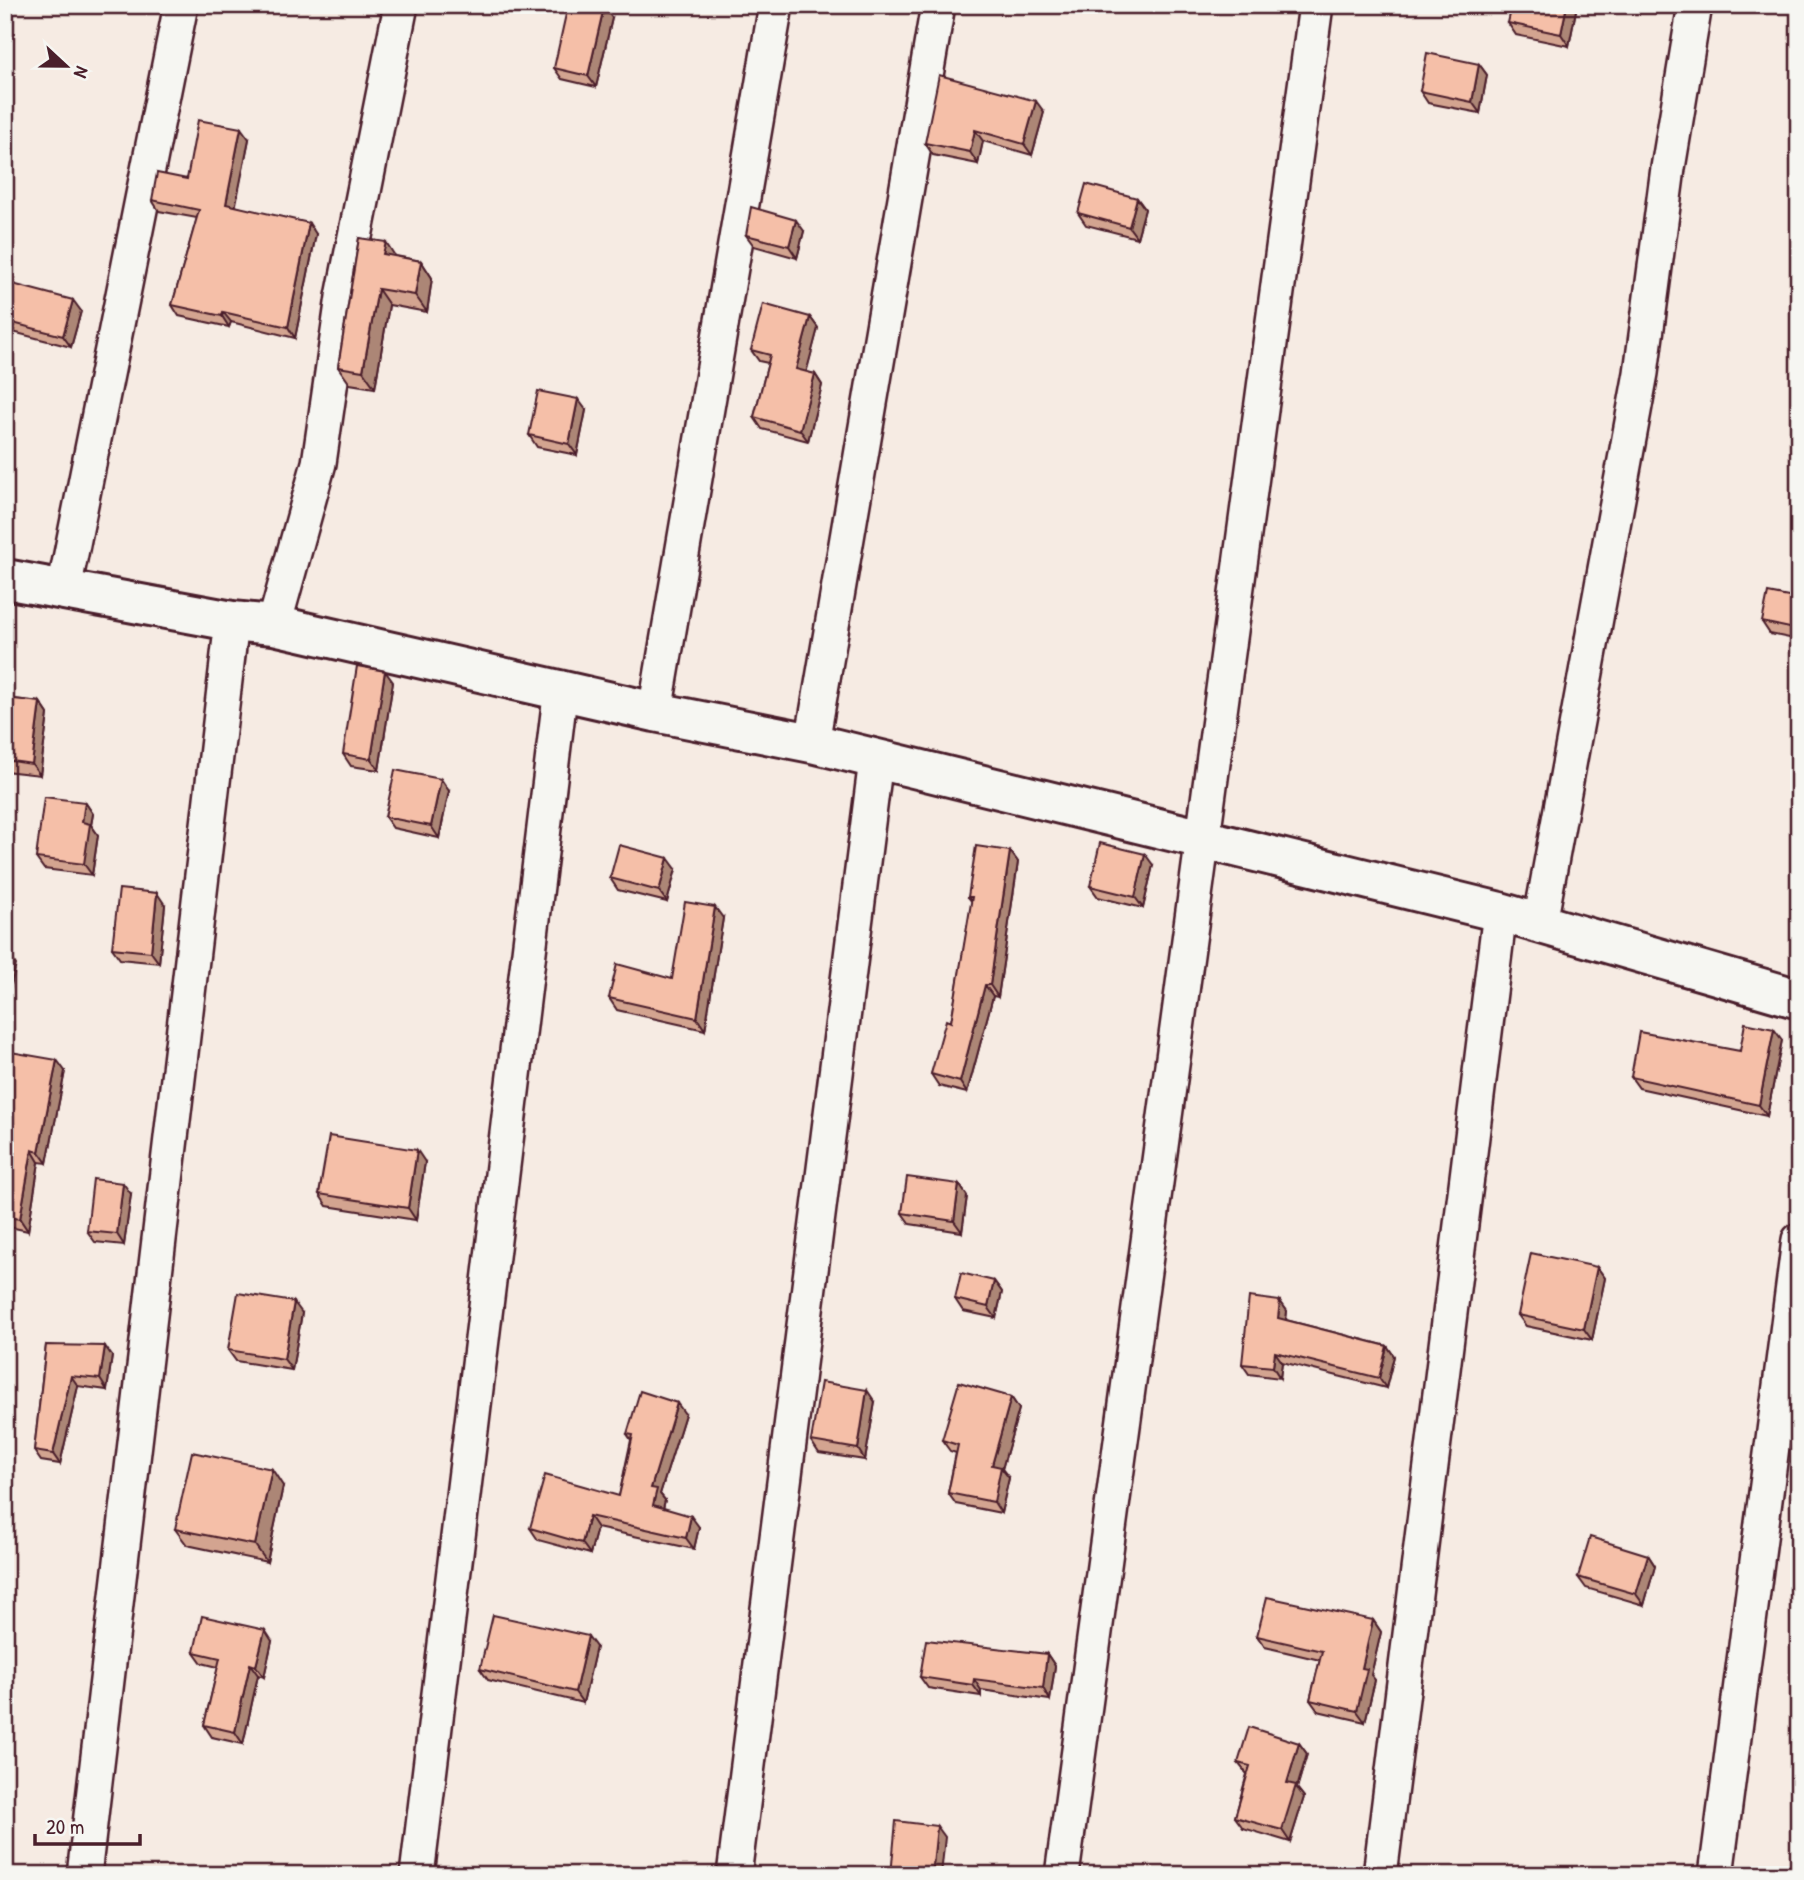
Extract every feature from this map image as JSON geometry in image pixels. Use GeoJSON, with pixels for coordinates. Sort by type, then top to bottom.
{"type":"FeatureCollection","features":[{"type":"Feature","properties":{"kind":"main road"},"geometry":{"type":"LineString","coordinates":[[5,579],[232,621],[274,625],[561,688],[655,712],[812,743],[876,761],[1500,912],[1799,999]]}},
{"type":"Feature","properties":{"kind":"street"},"geometry":{"type":"LineString","coordinates":[[64,589],[181,5]]}},
{"type":"Feature","properties":{"kind":"street"},"geometry":{"type":"LineString","coordinates":[[274,625],[319,463],[343,297],[401,5]]}},
{"type":"Feature","properties":{"kind":"street"},"geometry":{"type":"LineString","coordinates":[[655,712],[776,5]]}},
{"type":"Feature","properties":{"kind":"street"},"geometry":{"type":"LineString","coordinates":[[812,743],[938,5]]}},
{"type":"Feature","properties":{"kind":"street"},"geometry":{"type":"LineString","coordinates":[[1062,1875],[1316,5]]}},
{"type":"Feature","properties":{"kind":"street"},"geometry":{"type":"LineString","coordinates":[[1540,923],[1641,373],[1668,168],[1695,5]]}},
{"type":"Feature","properties":{"kind":"street"},"geometry":{"type":"LineString","coordinates":[[84,1875],[232,621]]}},
{"type":"Feature","properties":{"kind":"street"},"geometry":{"type":"LineString","coordinates":[[417,1875],[561,688]]}},
{"type":"Feature","properties":{"kind":"street"},"geometry":{"type":"LineString","coordinates":[[734,1875],[876,761]]}},
{"type":"Feature","properties":{"kind":"street"},"geometry":{"type":"LineString","coordinates":[[1380,1875],[1500,912]]}},
{"type":"Feature","properties":{"kind":"street"},"geometry":{"type":"LineString","coordinates":[[1716,1875],[1799,1240]]}},
{"type":"Feature","properties":{"kind":"building"},"geometry":{"type":"Polygon","coordinates":[[[568,5],[604,7],[588,76],[554,68],[568,5]]]}},
{"type":"Feature","properties":{"kind":"building"},"geometry":{"type":"Polygon","coordinates":[[[1512,5],[1567,5],[1561,34],[1508,23],[1512,5]]]}},
{"type":"Feature","properties":{"kind":"building"},"geometry":{"type":"Polygon","coordinates":[[[1427,53],[1479,64],[1472,102],[1420,91],[1427,53]]]}},
{"type":"Feature","properties":{"kind":"building"},"geometry":{"type":"Polygon","coordinates":[[[939,75],[1036,101],[1024,144],[975,130],[970,152],[925,143],[939,75]]]}},
{"type":"Feature","properties":{"kind":"building"},"geometry":{"type":"Polygon","coordinates":[[[198,120],[241,128],[226,204],[309,223],[288,327],[223,312],[222,316],[172,305],[199,210],[152,200],[157,173],[187,179],[198,120]]]}},
{"type":"Feature","properties":{"kind":"building"},"geometry":{"type":"Polygon","coordinates":[[[1086,184],[1137,198],[1129,227],[1078,213],[1086,184]]]}},
{"type":"Feature","properties":{"kind":"building"},"geometry":{"type":"Polygon","coordinates":[[[751,207],[796,220],[789,246],[746,235],[751,207]]]}},
{"type":"Feature","properties":{"kind":"building"},"geometry":{"type":"Polygon","coordinates":[[[359,238],[386,242],[383,254],[421,261],[415,295],[378,289],[363,371],[338,367],[359,238]]]}},
{"type":"Feature","properties":{"kind":"building"},"geometry":{"type":"Polygon","coordinates":[[[5,282],[73,300],[63,336],[5,321],[5,282]]]}},
{"type":"Feature","properties":{"kind":"building"},"geometry":{"type":"Polygon","coordinates":[[[763,304],[810,317],[796,369],[815,374],[800,430],[754,417],[770,355],[751,350],[763,304]]]}},
{"type":"Feature","properties":{"kind":"building"},"geometry":{"type":"Polygon","coordinates":[[[538,391],[578,399],[569,444],[529,435],[538,391]]]}},
{"type":"Feature","properties":{"kind":"building"},"geometry":{"type":"Polygon","coordinates":[[[1768,593],[1799,599],[1799,630],[1762,622],[1768,593]]]}},
{"type":"Feature","properties":{"kind":"building"},"geometry":{"type":"Polygon","coordinates":[[[357,666],[385,671],[371,759],[343,754],[357,666]]]}},
{"type":"Feature","properties":{"kind":"building"},"geometry":{"type":"Polygon","coordinates":[[[5,698],[40,702],[32,764],[5,760],[5,698]]]}},
{"type":"Feature","properties":{"kind":"building"},"geometry":{"type":"Polygon","coordinates":[[[395,770],[441,779],[431,826],[385,817],[395,770]]]}},
{"type":"Feature","properties":{"kind":"building"},"geometry":{"type":"Polygon","coordinates":[[[44,797],[85,802],[82,822],[90,824],[84,864],[36,858],[44,797]]]}},
{"type":"Feature","properties":{"kind":"building"},"geometry":{"type":"Polygon","coordinates":[[[1100,843],[1145,854],[1135,897],[1090,886],[1100,843]]]}},
{"type":"Feature","properties":{"kind":"building"},"geometry":{"type":"Polygon","coordinates":[[[619,845],[668,858],[659,891],[610,878],[619,845]]]}},
{"type":"Feature","properties":{"kind":"building"},"geometry":{"type":"Polygon","coordinates":[[[976,846],[1010,851],[990,985],[985,985],[960,1082],[931,1074],[946,1020],[951,1022],[972,897],[968,897],[976,846]]]}},
{"type":"Feature","properties":{"kind":"building"},"geometry":{"type":"Polygon","coordinates":[[[119,889],[157,893],[151,952],[112,948],[119,889]]]}},
{"type":"Feature","properties":{"kind":"building"},"geometry":{"type":"Polygon","coordinates":[[[685,902],[715,907],[697,1018],[609,998],[617,964],[672,979],[685,902]]]}},
{"type":"Feature","properties":{"kind":"building"},"geometry":{"type":"Polygon","coordinates":[[[1745,1023],[1774,1029],[1759,1105],[1631,1077],[1639,1032],[1740,1051],[1745,1023]]]}},
{"type":"Feature","properties":{"kind":"building"},"geometry":{"type":"Polygon","coordinates":[[[5,1051],[57,1060],[39,1152],[32,1150],[20,1219],[5,1217],[5,1051]]]}},
{"type":"Feature","properties":{"kind":"building"},"geometry":{"type":"Polygon","coordinates":[[[329,1136],[417,1150],[408,1208],[319,1194],[329,1136]]]}},
{"type":"Feature","properties":{"kind":"building"},"geometry":{"type":"Polygon","coordinates":[[[907,1177],[959,1184],[954,1221],[902,1213],[907,1177]]]}},
{"type":"Feature","properties":{"kind":"building"},"geometry":{"type":"Polygon","coordinates":[[[93,1179],[123,1183],[117,1234],[87,1231],[93,1179]]]}},
{"type":"Feature","properties":{"kind":"building"},"geometry":{"type":"Polygon","coordinates":[[[1531,1253],[1597,1267],[1584,1329],[1518,1315],[1531,1253]]]}},
{"type":"Feature","properties":{"kind":"building"},"geometry":{"type":"Polygon","coordinates":[[[961,1273],[994,1281],[988,1307],[955,1299],[961,1273]]]}},
{"type":"Feature","properties":{"kind":"building"},"geometry":{"type":"Polygon","coordinates":[[[238,1293],[294,1302],[284,1359],[228,1350],[238,1293]]]}},
{"type":"Feature","properties":{"kind":"building"},"geometry":{"type":"Polygon","coordinates":[[[1249,1297],[1280,1301],[1278,1318],[1387,1346],[1379,1378],[1275,1352],[1273,1367],[1242,1364],[1249,1297]]]}},
{"type":"Feature","properties":{"kind":"building"},"geometry":{"type":"Polygon","coordinates":[[[46,1345],[105,1346],[100,1379],[71,1376],[53,1454],[34,1451],[46,1345]]]}},
{"type":"Feature","properties":{"kind":"building"},"geometry":{"type":"Polygon","coordinates":[[[821,1382],[867,1390],[858,1449],[811,1441],[821,1382]]]}},
{"type":"Feature","properties":{"kind":"building"},"geometry":{"type":"Polygon","coordinates":[[[959,1382],[1011,1397],[992,1465],[1001,1467],[994,1502],[948,1493],[958,1445],[942,1440],[959,1382]]]}},
{"type":"Feature","properties":{"kind":"building"},"geometry":{"type":"Polygon","coordinates":[[[640,1391],[677,1403],[651,1488],[657,1489],[653,1505],[691,1516],[686,1538],[589,1516],[582,1543],[530,1528],[545,1475],[619,1496],[633,1435],[627,1434],[640,1391]]]}},
{"type":"Feature","properties":{"kind":"building"},"geometry":{"type":"Polygon","coordinates":[[[192,1452],[272,1469],[255,1545],[175,1529],[192,1452]]]}},
{"type":"Feature","properties":{"kind":"building"},"geometry":{"type":"Polygon","coordinates":[[[1590,1537],[1648,1555],[1636,1594],[1578,1577],[1590,1537]]]}},
{"type":"Feature","properties":{"kind":"building"},"geometry":{"type":"Polygon","coordinates":[[[1267,1597],[1373,1620],[1362,1668],[1367,1669],[1357,1711],[1310,1700],[1322,1651],[1257,1636],[1267,1597]]]}},
{"type":"Feature","properties":{"kind":"building"},"geometry":{"type":"Polygon","coordinates":[[[493,1615],[588,1636],[575,1692],[480,1669],[493,1615]]]}},
{"type":"Feature","properties":{"kind":"building"},"geometry":{"type":"Polygon","coordinates":[[[202,1616],[265,1630],[256,1666],[250,1664],[235,1732],[204,1725],[220,1658],[194,1652],[202,1616]]]}},
{"type":"Feature","properties":{"kind":"building"},"geometry":{"type":"Polygon","coordinates":[[[926,1640],[1047,1654],[1043,1688],[974,1679],[973,1685],[920,1677],[926,1640]]]}},
{"type":"Feature","properties":{"kind":"building"},"geometry":{"type":"Polygon","coordinates":[[[1249,1727],[1299,1743],[1287,1783],[1296,1785],[1282,1830],[1235,1817],[1250,1766],[1238,1763],[1249,1727]]]}},
{"type":"Feature","properties":{"kind":"building"},"geometry":{"type":"Polygon","coordinates":[[[896,1821],[937,1826],[932,1875],[891,1875],[896,1821]]]}}]}
